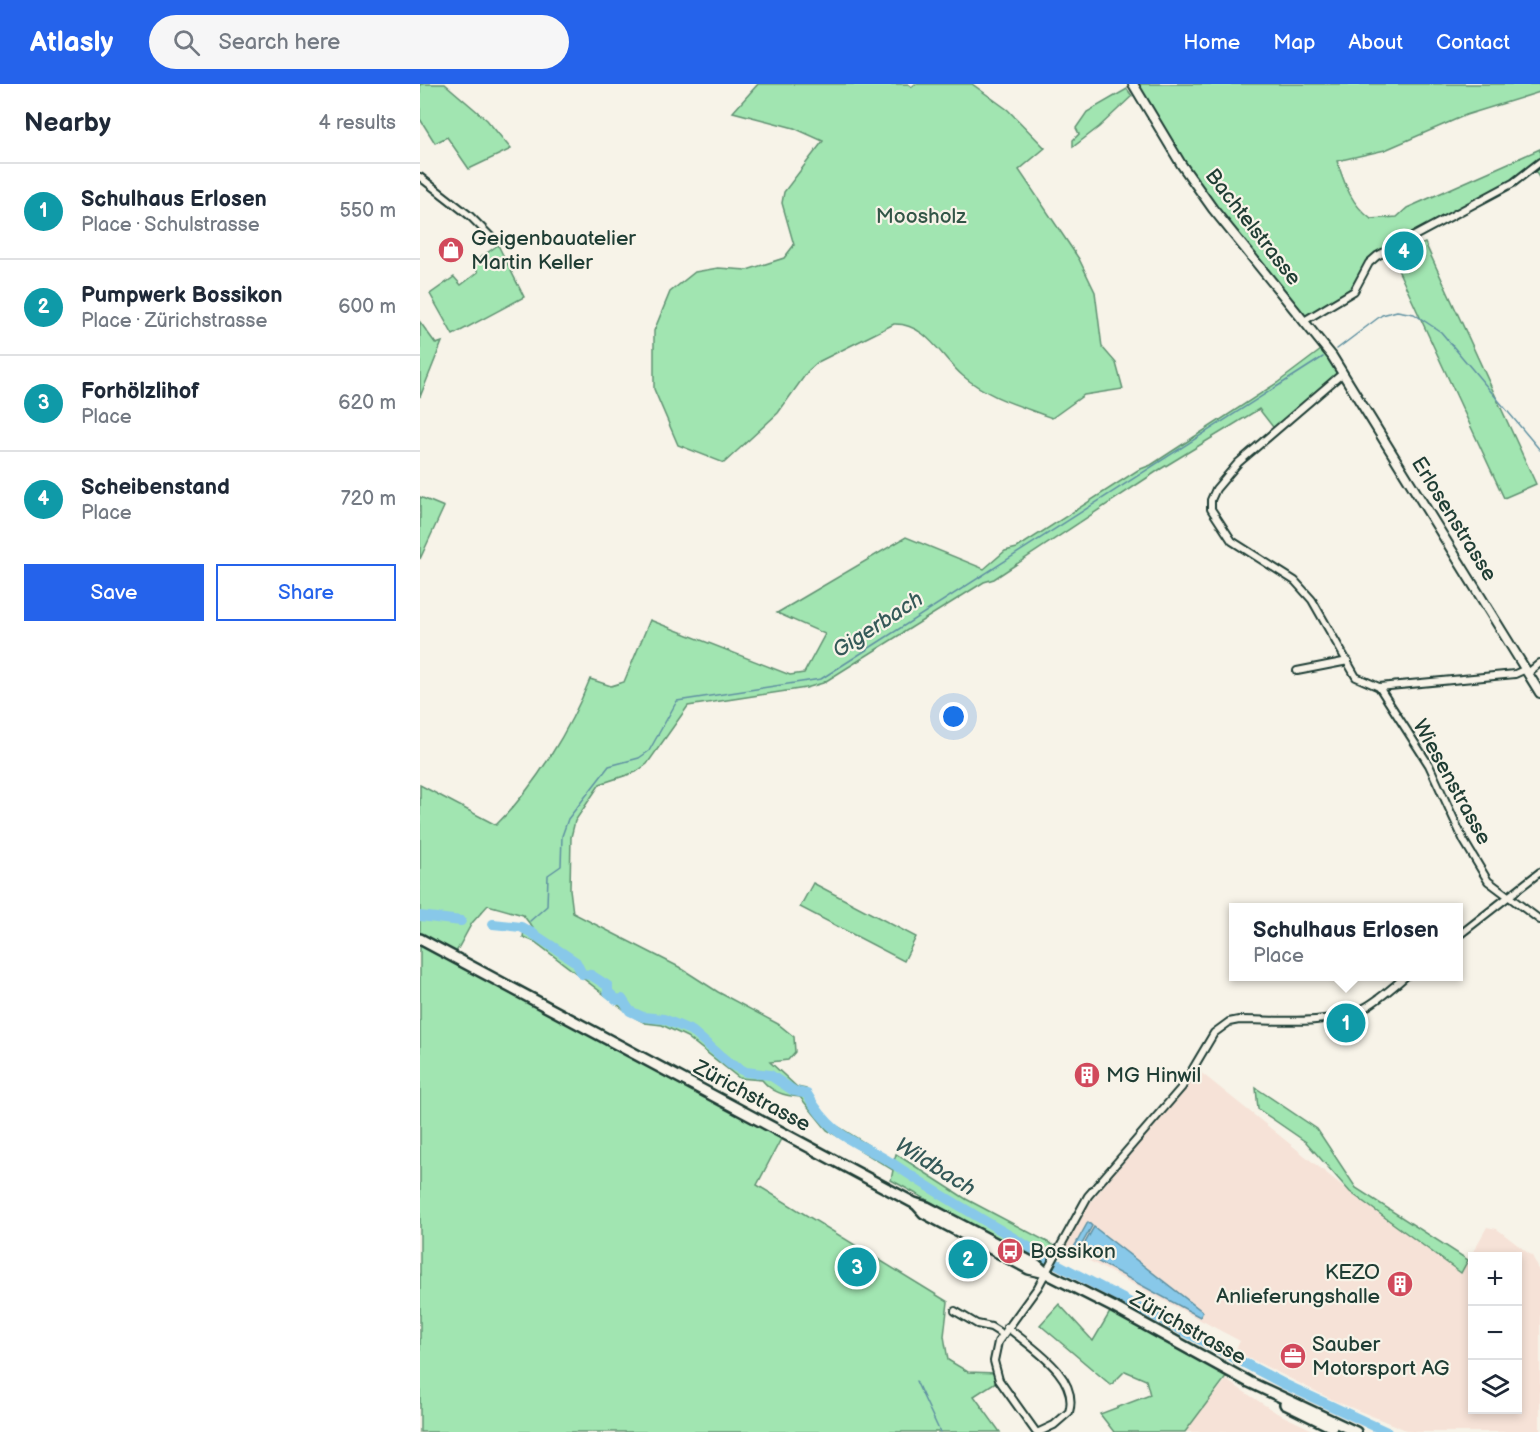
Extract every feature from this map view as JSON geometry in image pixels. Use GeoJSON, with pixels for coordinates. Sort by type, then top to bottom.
{"type":"FeatureCollection","features":[{"type":"Feature","properties":{"kind":"main road","name":"Zürichstrasse"},"geometry":{"type":"LineString","coordinates":[[420,939],[914,1203],[924,1213],[1029,1269],[1046,1273],[1249,1382],[1356,1432]]}},
{"type":"Feature","properties":{"kind":"main road","name":"Zürichstrasse"},"geometry":{"type":"LineString","coordinates":[[1249,1382],[1275,1399],[1342,1432]]}},
{"type":"Feature","properties":{"kind":"street","name":"Bachtelstrasse"},"geometry":{"type":"LineString","coordinates":[[1133,84],[1181,164],[1213,209],[1304,321],[1352,387]]}},
{"type":"Feature","properties":{"kind":"street"},"geometry":{"type":"LineString","coordinates":[[1304,321],[1354,291],[1370,263],[1377,256],[1513,183],[1540,162]]}},
{"type":"Feature","properties":{"kind":"street"},"geometry":{"type":"LineString","coordinates":[[420,177],[470,216],[492,238]]}},
{"type":"Feature","properties":{"kind":"street","name":"Wiesenstrasse"},"geometry":{"type":"LineString","coordinates":[[1343,373],[1238,463],[1216,489],[1211,500],[1211,509],[1232,541],[1301,586],[1356,677],[1379,687],[1429,765],[1464,841],[1488,882],[1540,920]]}},
{"type":"Feature","properties":{"kind":"street","name":"Erlosenstrasse"},"geometry":{"type":"LineString","coordinates":[[1352,387],[1540,693]]}},
{"type":"Feature","properties":{"kind":"street"},"geometry":{"type":"LineString","coordinates":[[1297,671],[1348,661]]}},
{"type":"Feature","properties":{"kind":"street"},"geometry":{"type":"LineString","coordinates":[[1379,687],[1515,674],[1527,671],[1540,663]]}},
{"type":"Feature","properties":{"kind":"street"},"geometry":{"type":"LineString","coordinates":[[1463,932],[1540,872]]}},
{"type":"Feature","properties":{"kind":"street"},"geometry":{"type":"LineString","coordinates":[[1007,1327],[1066,1381],[1071,1402],[1069,1412],[1054,1425],[1038,1432],[996,1373],[995,1349],[1002,1334],[1007,1327],[1046,1273],[1088,1196],[1182,1087],[1221,1027],[1239,1020],[1317,1020],[1345,1015],[1366,1007],[1400,981]]}},
{"type":"Feature","properties":{"kind":"street"},"geometry":{"type":"LineString","coordinates":[[955,1311],[975,1324],[991,1327],[1002,1334]]}},
{"type":"Feature","properties":{"kind":"shaded area"},"geometry":{"type":"Polygon","coordinates":[[[1199,1071],[1350,1192],[1461,1273],[1468,1261],[1468,1414],[1522,1414],[1522,1252],[1473,1252],[1487,1227],[1497,1229],[1532,1256],[1540,1271],[1540,1432],[1411,1432],[1335,1401],[1235,1351],[1240,1341],[1065,1248],[1088,1205],[1199,1071]]]}},
{"type":"Feature","properties":{"kind":"shaded area"},"geometry":{"type":"Polygon","coordinates":[[[1226,1380],[1277,1413],[1317,1432],[1185,1432],[1211,1395],[1226,1380]]]}},
{"type":"Feature","properties":{"kind":"green space"},"geometry":{"type":"Polygon","coordinates":[[[420,84],[445,84],[487,120],[511,149],[469,169],[447,137],[435,143],[420,119],[420,84]]]}},
{"type":"Feature","properties":{"kind":"green space","name":"Moosholz"},"geometry":{"type":"Polygon","coordinates":[[[758,84],[908,84],[912,87],[915,84],[972,84],[1008,110],[1045,148],[1019,170],[1079,259],[1095,292],[1102,347],[1116,363],[1123,389],[1084,395],[1052,418],[1006,401],[973,384],[924,335],[905,325],[894,324],[818,362],[808,371],[778,413],[724,463],[678,445],[654,389],[654,331],[670,292],[695,272],[718,268],[747,270],[784,258],[794,245],[782,203],[784,192],[823,141],[794,128],[733,112],[758,84]]]}},
{"type":"Feature","properties":{"kind":"green space"},"geometry":{"type":"Polygon","coordinates":[[[1133,84],[1540,84],[1540,92],[1466,115],[1385,150],[1337,161],[1346,186],[1358,207],[1371,219],[1397,217],[1407,208],[1540,149],[1540,179],[1533,168],[1513,183],[1377,256],[1354,291],[1304,321],[1213,209],[1133,84]]]}},
{"type":"Feature","properties":{"kind":"green space"},"geometry":{"type":"Polygon","coordinates":[[[1127,89],[1132,96],[1099,127],[1073,147],[1073,140],[1079,134],[1076,128],[1087,112],[1127,89]]]}},
{"type":"Feature","properties":{"kind":"green space"},"geometry":{"type":"Polygon","coordinates":[[[1425,243],[1536,484],[1504,498],[1392,257],[1425,243]]]}},
{"type":"Feature","properties":{"kind":"green space"},"geometry":{"type":"Polygon","coordinates":[[[498,245],[524,297],[453,335],[430,294],[454,277],[461,285],[478,272],[473,263],[498,245]]]}},
{"type":"Feature","properties":{"kind":"green space"},"geometry":{"type":"Polygon","coordinates":[[[420,322],[436,344],[442,342],[420,397],[420,322]]]}},
{"type":"Feature","properties":{"kind":"green space"},"geometry":{"type":"Polygon","coordinates":[[[1325,347],[1343,373],[1276,431],[1259,409],[1159,470],[994,579],[984,582],[823,683],[806,688],[688,706],[647,764],[636,772],[600,784],[575,821],[571,837],[570,889],[573,913],[679,967],[718,992],[778,1024],[794,1037],[795,1052],[788,1060],[770,1062],[797,1087],[806,1089],[829,1121],[894,1161],[896,1154],[966,1199],[1059,1248],[1049,1267],[891,1180],[893,1170],[827,1130],[800,1097],[779,1093],[762,1080],[739,1078],[687,1037],[662,1025],[645,1023],[634,1017],[535,942],[523,937],[524,931],[531,933],[533,928],[523,915],[488,905],[472,923],[454,956],[784,1133],[757,1185],[948,1302],[944,1336],[948,1360],[968,1372],[996,1373],[999,1380],[974,1396],[1000,1432],[420,1432],[420,785],[496,825],[538,775],[562,737],[590,679],[611,686],[624,682],[650,620],[790,675],[804,673],[825,634],[777,613],[906,537],[984,569],[1005,551],[1017,548],[1277,383],[1325,347]]]}},
{"type":"Feature","properties":{"kind":"green space"},"geometry":{"type":"Polygon","coordinates":[[[420,497],[444,507],[420,559],[420,497]]]}},
{"type":"Feature","properties":{"kind":"green space"},"geometry":{"type":"Polygon","coordinates":[[[813,883],[916,937],[904,961],[800,907],[813,883]]]}},
{"type":"Feature","properties":{"kind":"green space"},"geometry":{"type":"Polygon","coordinates":[[[1256,1088],[1317,1129],[1356,1188],[1468,1260],[1461,1273],[1350,1192],[1306,1142],[1258,1109],[1256,1088]]]}},
{"type":"Feature","properties":{"kind":"green space"},"geometry":{"type":"Polygon","coordinates":[[[1059,1304],[1093,1341],[1113,1307],[1230,1372],[1185,1432],[1114,1432],[1100,1414],[1150,1395],[1146,1380],[1125,1371],[1111,1385],[1040,1325],[1059,1304]]]}},
{"type":"Feature","properties":{"kind":"water"},"geometry":{"type":"Polygon","coordinates":[[[1088,1222],[1092,1226],[1078,1251],[1073,1249],[1088,1222]]]}},
{"type":"Feature","properties":{"kind":"water"},"geometry":{"type":"Polygon","coordinates":[[[1094,1227],[1203,1312],[1200,1317],[1080,1252],[1094,1227]]]}},
{"type":"Feature","properties":{"kind":"waterway","name":"Gigerbach"},"geometry":{"type":"LineString","coordinates":[[1337,349],[1382,315],[1397,311],[1414,314],[1441,332],[1540,450]]}},
{"type":"Feature","properties":{"kind":"waterway","name":"Gigerbach"},"geometry":{"type":"LineString","coordinates":[[530,921],[547,906],[548,875],[561,866],[562,836],[568,819],[609,766],[639,758],[649,751],[677,701],[821,679],[1323,357]]}},
{"type":"Feature","properties":{"kind":"waterway","name":"Wildbach"},"geometry":{"type":"LineString","coordinates":[[420,916],[461,921]]}},
{"type":"Feature","properties":{"kind":"waterway","name":"Wildbach"},"geometry":{"type":"LineString","coordinates":[[493,924],[521,927],[532,933],[576,962],[582,974],[591,975],[608,986],[608,992],[617,1000],[622,999],[630,1011],[643,1017],[664,1019],[692,1031],[730,1064],[746,1072],[770,1075],[794,1091],[807,1094],[817,1110],[838,1132],[1057,1264],[1284,1384],[1387,1432]]}},
{"type":"Feature","properties":{"kind":"waterway"},"geometry":{"type":"LineString","coordinates":[[916,1381],[940,1432]]}},
{"type":"Feature","properties":{"kind":"place","name":"Geigenbauatelier Martin Keller"},"geometry":{"type":"Point","coordinates":[451,250]}},
{"type":"Feature","properties":{"kind":"place","name":"Scheibenstand"},"geometry":{"type":"Point","coordinates":[1404,251]}},
{"type":"Feature","properties":{"kind":"place","name":"Schulhaus Erlosen"},"geometry":{"type":"Point","coordinates":[1346,1023]}},
{"type":"Feature","properties":{"kind":"place","name":"MG Hinwil"},"geometry":{"type":"Point","coordinates":[1087,1075]}},
{"type":"Feature","properties":{"kind":"place","name":"Bossikon"},"geometry":{"type":"Point","coordinates":[1010,1251]}},
{"type":"Feature","properties":{"kind":"place","name":"Pumpwerk Bossikon"},"geometry":{"type":"Point","coordinates":[968,1259]}},
{"type":"Feature","properties":{"kind":"place","name":"Forhölzlihof"},"geometry":{"type":"Point","coordinates":[857,1267]}},
{"type":"Feature","properties":{"kind":"place","name":"KEZO Anlieferungshalle"},"geometry":{"type":"Point","coordinates":[1400,1284]}},
{"type":"Feature","properties":{"kind":"place","name":"Sauber Motorsport AG"},"geometry":{"type":"Point","coordinates":[1293,1356]}}]}
